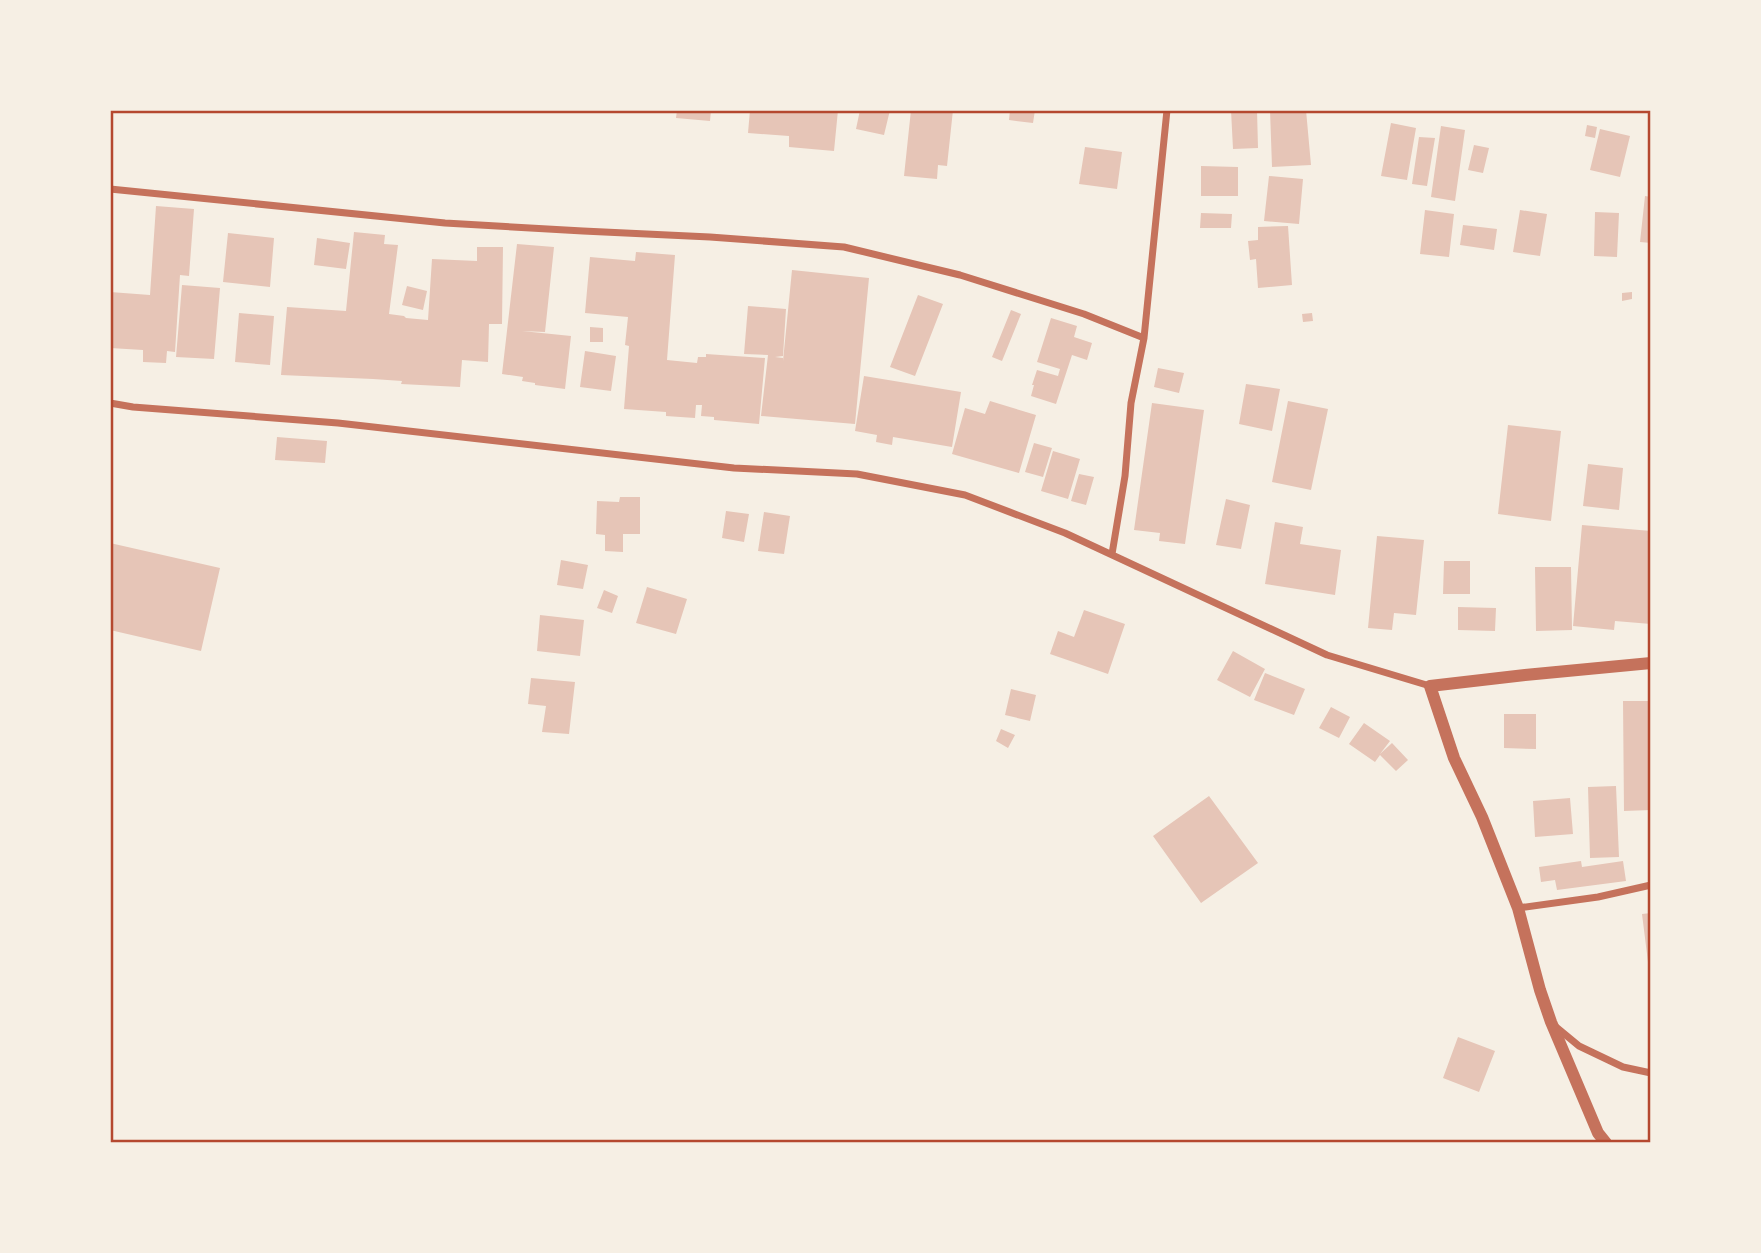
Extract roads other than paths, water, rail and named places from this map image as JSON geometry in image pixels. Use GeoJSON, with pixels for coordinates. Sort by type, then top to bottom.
{"type":"FeatureCollection","features":[{"type":"Feature","properties":{"kind":"street"},"geometry":{"type":"LineString","coordinates":[[1112,554],[1125,476],[1130,403],[1144,338],[1167,110]]}},
{"type":"Feature","properties":{"kind":"street"},"geometry":{"type":"LineString","coordinates":[[110,189],[445,223],[844,247],[960,275],[1084,314],[1144,338]]}},
{"type":"Feature","properties":{"kind":"street"},"geometry":{"type":"LineString","coordinates":[[110,403],[338,423],[734,468],[857,474],[965,495],[1065,533],[1327,655],[1430,686],[1525,674],[1651,663]]}},
{"type":"Feature","properties":{"kind":"street"},"geometry":{"type":"LineString","coordinates":[[1430,686],[1454,758],[1482,817],[1518,908],[1550,1022],[1598,1133],[1606,1143]]}},
{"type":"Feature","properties":{"kind":"street"},"geometry":{"type":"LineString","coordinates":[[1518,908],[1598,897],[1651,885]]}},
{"type":"Feature","properties":{"kind":"street"},"geometry":{"type":"LineString","coordinates":[[1550,1022],[1579,1046],[1623,1067],[1651,1073]]}}]}
